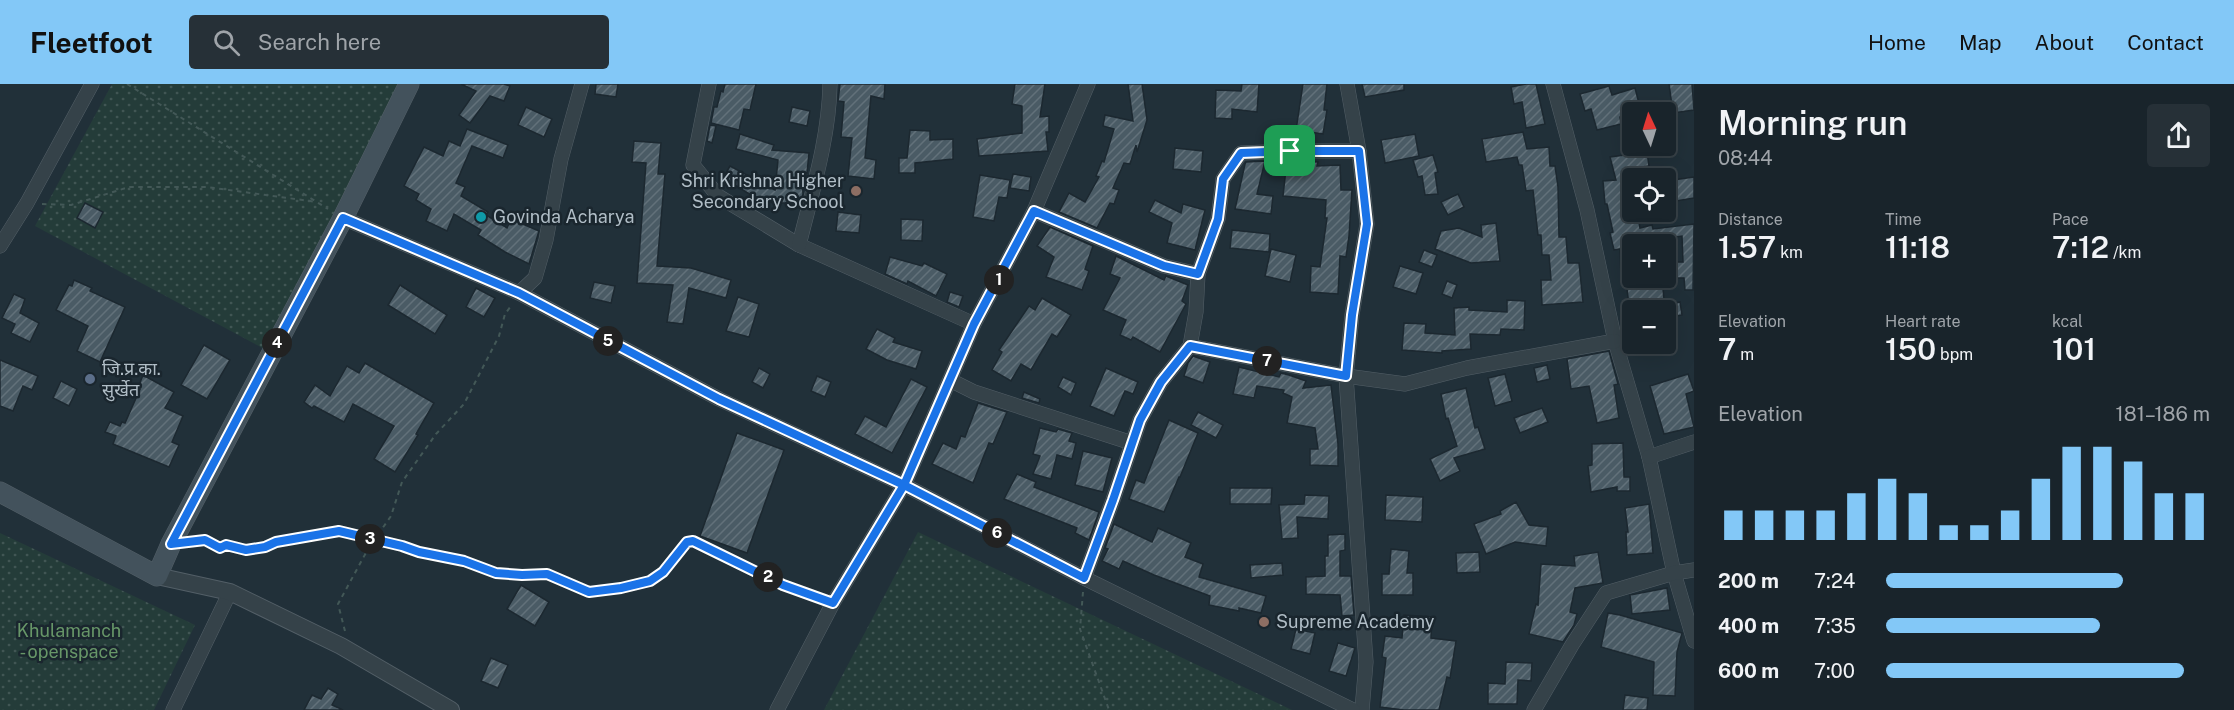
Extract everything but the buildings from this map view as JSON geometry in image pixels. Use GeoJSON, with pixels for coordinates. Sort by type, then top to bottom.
{"type":"FeatureCollection","features":[{"type":"Feature","properties":{"kind":"main road"},"geometry":{"type":"LineString","coordinates":[[0,492],[157,576],[171,544],[343,218],[409,84]]}},
{"type":"Feature","properties":{"kind":"street"},"geometry":{"type":"LineString","coordinates":[[0,246],[27,203],[92,84]]}},
{"type":"Feature","properties":{"kind":"street"},"geometry":{"type":"LineString","coordinates":[[519,293],[535,278],[546,240],[561,159],[582,84]]}},
{"type":"Feature","properties":{"kind":"street"},"geometry":{"type":"LineString","coordinates":[[709,84],[693,165],[718,196],[799,245],[974,324]]}},
{"type":"Feature","properties":{"kind":"street"},"geometry":{"type":"LineString","coordinates":[[799,245],[830,111],[830,84]]}},
{"type":"Feature","properties":{"kind":"street"},"geometry":{"type":"LineString","coordinates":[[777,710],[833,603],[904,485],[974,324],[1034,211],[1088,84]]}},
{"type":"Feature","properties":{"kind":"street"},"geometry":{"type":"LineString","coordinates":[[1347,84],[1359,151],[1367,224],[1352,315],[1346,376],[1366,662],[1362,710]]}},
{"type":"Feature","properties":{"kind":"street"},"geometry":{"type":"LineString","coordinates":[[1553,84],[1587,210],[1615,341],[1649,457],[1674,573],[1694,641]]}},
{"type":"Feature","properties":{"kind":"street"},"geometry":{"type":"LineString","coordinates":[[1084,578],[1140,420],[1161,382],[1190,346],[1196,312],[1198,274],[1218,219],[1223,179],[1241,153],[1359,151]]}},
{"type":"Feature","properties":{"kind":"street"},"geometry":{"type":"LineString","coordinates":[[1034,211],[1164,266],[1198,274]]}},
{"type":"Feature","properties":{"kind":"street"},"geometry":{"type":"LineString","coordinates":[[343,218],[519,293],[719,399],[904,485],[1084,578],[1353,710]]}},
{"type":"Feature","properties":{"kind":"street"},"geometry":{"type":"LineString","coordinates":[[1190,346],[1346,376],[1405,384],[1467,368],[1615,341]]}},
{"type":"Feature","properties":{"kind":"street"},"geometry":{"type":"LineString","coordinates":[[950,380],[974,392],[1132,443]]}},
{"type":"Feature","properties":{"kind":"street"},"geometry":{"type":"LineString","coordinates":[[1649,457],[1694,442]]}},
{"type":"Feature","properties":{"kind":"street"},"geometry":{"type":"LineString","coordinates":[[1534,710],[1606,593],[1674,573],[1694,570]]}},
{"type":"Feature","properties":{"kind":"street"},"geometry":{"type":"LineString","coordinates":[[157,576],[230,592],[341,646],[451,710]]}},
{"type":"Feature","properties":{"kind":"street"},"geometry":{"type":"LineString","coordinates":[[173,710],[230,592]]}},
{"type":"Feature","properties":{"kind":"path"},"geometry":{"type":"LineString","coordinates":[[127,84],[343,218]]}},
{"type":"Feature","properties":{"kind":"path"},"geometry":{"type":"LineString","coordinates":[[27,203],[70,205],[129,187],[207,187],[317,202]]}},
{"type":"Feature","properties":{"kind":"path"},"geometry":{"type":"LineString","coordinates":[[341,646],[346,639],[338,604],[391,516],[402,482],[436,434],[464,404],[499,336],[505,314],[519,293]]}},
{"type":"Feature","properties":{"kind":"path"},"geometry":{"type":"LineString","coordinates":[[171,544],[205,540],[220,548],[226,545],[246,550],[265,547],[276,542],[339,531],[464,561],[496,573],[547,574],[589,592],[650,581],[663,572],[687,542],[693,541],[783,585],[833,603]]}},
{"type":"Feature","properties":{"kind":"path"},"geometry":{"type":"LineString","coordinates":[[1084,578],[1080,629],[1109,710]]}},
{"type":"Feature","properties":{"kind":"green space"},"geometry":{"type":"Polygon","coordinates":[[[112,84],[408,84],[270,352],[35,226],[112,84]]]}},
{"type":"Feature","properties":{"kind":"green space"},"geometry":{"type":"Polygon","coordinates":[[[918,532],[1292,710],[824,710],[918,532]]]}},
{"type":"Feature","properties":{"kind":"green space","name":"Khulamanch - openspace"},"geometry":{"type":"Polygon","coordinates":[[[0,533],[195,625],[154,710],[0,710],[0,533]]]}},
{"type":"Feature","properties":{"kind":"place","name":"Shri Krishna Higher Secondary School"},"geometry":{"type":"Point","coordinates":[856,191]}},
{"type":"Feature","properties":{"kind":"place","name":"Govinda Acharya"},"geometry":{"type":"Point","coordinates":[481,217]}},
{"type":"Feature","properties":{"kind":"place","name":"जि.प्र.का. सुर्खेत"},"geometry":{"type":"Point","coordinates":[90,379]}},
{"type":"Feature","properties":{"kind":"place","name":"Supreme Academy"},"geometry":{"type":"Point","coordinates":[1264,622]}},
{"type":"Feature","properties":{"kind":"route"},"geometry":{"type":"LineString","coordinates":[[1290,151],[1241,153],[1223,179],[1218,219],[1198,274],[1164,266],[1034,211],[974,324],[904,485],[833,603],[783,585],[693,541],[687,542],[669,566],[650,581],[589,592],[547,574],[496,573],[464,561],[447,559],[435,554],[339,531],[276,542],[265,547],[246,550],[226,545],[220,548],[212,546],[205,540],[171,544],[343,218],[519,293],[719,399],[904,485],[1084,578],[1140,420],[1161,382],[1190,346],[1346,376],[1352,315],[1367,224],[1359,151],[1290,151]]}}]}
